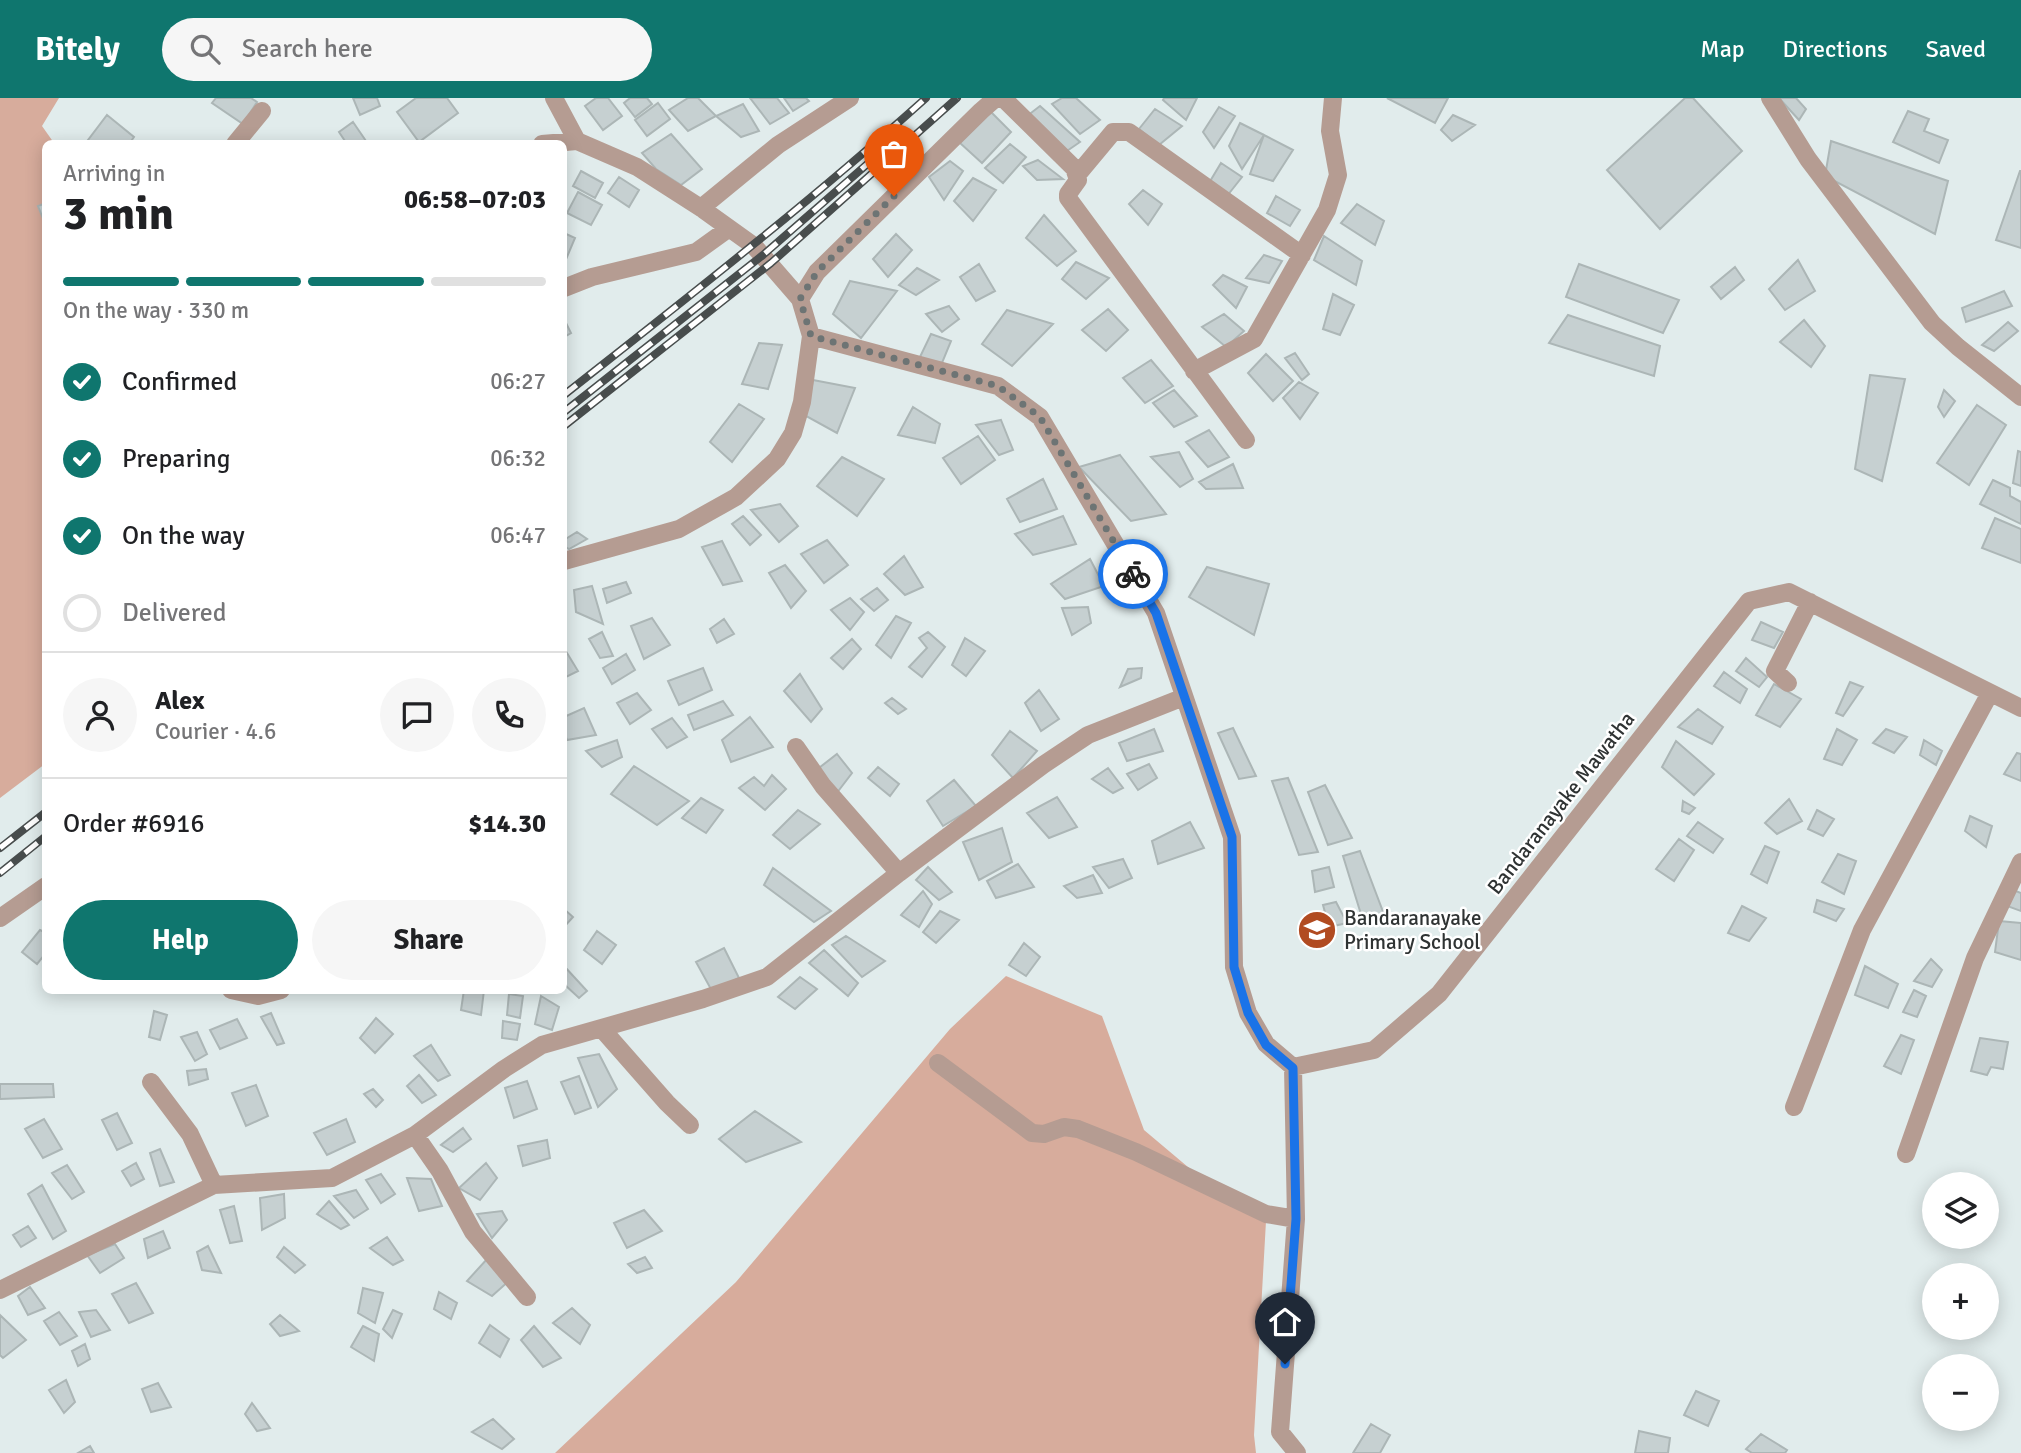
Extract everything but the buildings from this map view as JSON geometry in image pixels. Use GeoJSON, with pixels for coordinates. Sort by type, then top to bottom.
{"type":"FeatureCollection","features":[{"type":"Feature","properties":{"kind":"street"},"geometry":{"type":"LineString","coordinates":[[554,98],[577,141]]}},
{"type":"Feature","properties":{"kind":"street"},"geometry":{"type":"LineString","coordinates":[[701,208],[778,145],[850,98]]}},
{"type":"Feature","properties":{"kind":"street"},"geometry":{"type":"LineString","coordinates":[[800,299],[817,272],[996,98]]}},
{"type":"Feature","properties":{"kind":"street"},"geometry":{"type":"LineString","coordinates":[[1003,98],[1078,174]]}},
{"type":"Feature","properties":{"kind":"street"},"geometry":{"type":"LineString","coordinates":[[1194,371],[1254,339],[1327,211],[1338,175],[1330,131],[1334,98]]}},
{"type":"Feature","properties":{"kind":"street"},"geometry":{"type":"LineString","coordinates":[[1770,98],[1808,159],[1933,323],[1958,347],[2021,397]]}},
{"type":"Feature","properties":{"kind":"street"},"geometry":{"type":"LineString","coordinates":[[238,140],[262,111]]}},
{"type":"Feature","properties":{"kind":"street"},"geometry":{"type":"LineString","coordinates":[[1246,440],[1068,198],[1068,194],[1078,180],[1078,174],[1113,132],[1129,132],[1302,255]]}},
{"type":"Feature","properties":{"kind":"street"},"geometry":{"type":"LineString","coordinates":[[567,142],[577,141],[637,167],[701,208],[763,255],[800,299],[811,336],[802,402],[793,433],[777,459],[736,497],[679,529],[567,560]]}},
{"type":"Feature","properties":{"kind":"street"},"geometry":{"type":"LineString","coordinates":[[567,287],[592,277],[696,252],[728,229]]}},
{"type":"Feature","properties":{"kind":"street"},"geometry":{"type":"LineString","coordinates":[[811,336],[998,386],[1040,417],[1156,613],[1232,837],[1234,967],[1248,1013],[1266,1045],[1293,1068],[1296,1219],[1280,1432],[1297,1453]]}},
{"type":"Feature","properties":{"kind":"street","name":"Bandaranayake Mawatha"},"geometry":{"type":"LineString","coordinates":[[1293,1068],[1374,1050],[1439,994],[1749,601],[1789,592],[2021,708]]}},
{"type":"Feature","properties":{"kind":"street"},"geometry":{"type":"LineString","coordinates":[[1788,683],[1775,671],[1810,602]]}},
{"type":"Feature","properties":{"kind":"street"},"geometry":{"type":"LineString","coordinates":[[1794,1107],[1862,930],[1990,693]]}},
{"type":"Feature","properties":{"kind":"street"},"geometry":{"type":"LineString","coordinates":[[0,1290],[214,1185],[332,1178],[415,1135],[541,1045],[602,1029],[767,977],[899,873],[1044,765],[1088,736],[1184,698]]}},
{"type":"Feature","properties":{"kind":"street"},"geometry":{"type":"LineString","coordinates":[[796,747],[823,786],[899,873]]}},
{"type":"Feature","properties":{"kind":"street"},"geometry":{"type":"LineString","coordinates":[[1906,1154],[1975,958],[2021,862]]}},
{"type":"Feature","properties":{"kind":"street"},"geometry":{"type":"LineString","coordinates":[[0,918],[42,889]]}},
{"type":"Feature","properties":{"kind":"street"},"geometry":{"type":"LineString","coordinates":[[602,1029],[690,1125]]}},
{"type":"Feature","properties":{"kind":"street"},"geometry":{"type":"LineString","coordinates":[[938,1063],[1032,1133],[1044,1134],[1064,1127],[1078,1129],[1136,1152],[1266,1214],[1296,1219]]}},
{"type":"Feature","properties":{"kind":"street"},"geometry":{"type":"LineString","coordinates":[[151,1082],[190,1134],[214,1185]]}},
{"type":"Feature","properties":{"kind":"street"},"geometry":{"type":"LineString","coordinates":[[415,1135],[440,1171],[473,1232],[527,1297]]}},
{"type":"Feature","properties":{"kind":"shaded area"},"geometry":{"type":"Polygon","coordinates":[[[0,98],[59,98],[42,126],[52,140],[42,140],[42,766],[0,798],[0,98]]]}},
{"type":"Feature","properties":{"kind":"shaded area"},"geometry":{"type":"Polygon","coordinates":[[[1006,976],[1102,1016],[1144,1130],[1239,1210],[1266,1221],[1254,1435],[1256,1453],[555,1453],[736,1282],[950,1029],[1006,976]]]}},
{"type":"Feature","properties":{"kind":"railway"},"geometry":{"type":"LineString","coordinates":[[567,393],[792,213],[926,98]]}},
{"type":"Feature","properties":{"kind":"railway"},"geometry":{"type":"LineString","coordinates":[[567,424],[771,263],[957,98]]}},
{"type":"Feature","properties":{"kind":"railway"},"geometry":{"type":"LineString","coordinates":[[567,410],[763,255],[888,146]]}},
{"type":"Feature","properties":{"kind":"railway"},"geometry":{"type":"LineString","coordinates":[[0,848],[42,815]]}},
{"type":"Feature","properties":{"kind":"railway"},"geometry":{"type":"LineString","coordinates":[[0,873],[42,839]]}},
{"type":"Feature","properties":{"kind":"way so far"},"geometry":{"type":"LineString","coordinates":[[894,196],[817,272],[800,299],[811,336],[998,386],[1040,417],[1133,574]]}},
{"type":"Feature","properties":{"kind":"place","name":"Bandaranayake Primary School"},"geometry":{"type":"Point","coordinates":[1317,930]}},
{"type":"Feature","properties":{"kind":"route"},"geometry":{"type":"LineString","coordinates":[[1133,574],[1156,613],[1232,837],[1234,967],[1248,1013],[1266,1045],[1293,1068],[1296,1219],[1285,1364]]}}]}
